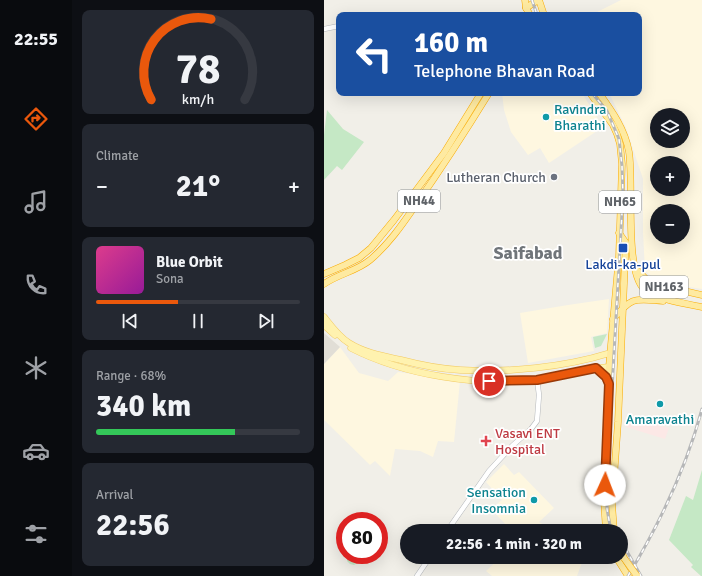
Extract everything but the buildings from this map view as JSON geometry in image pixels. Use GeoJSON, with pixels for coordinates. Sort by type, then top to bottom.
{"type":"FeatureCollection","features":[{"type":"Feature","properties":{"kind":"highway"},"geometry":{"type":"LineString","coordinates":[[525,0],[528,12]]}},
{"type":"Feature","properties":{"kind":"highway"},"geometry":{"type":"LineString","coordinates":[[524,12],[526,8],[539,0],[543,12]]}},
{"type":"Feature","properties":{"kind":"highway","name":"NH44"},"geometry":{"type":"LineString","coordinates":[[324,274],[359,258],[371,248],[435,166],[478,96]]}},
{"type":"Feature","properties":{"kind":"highway","name":"NH44"},"geometry":{"type":"LineString","coordinates":[[324,284],[339,275],[370,261],[382,249],[397,231],[450,156],[487,96]]}},
{"type":"Feature","properties":{"kind":"highway","name":"NH65"},"geometry":{"type":"LineString","coordinates":[[592,96],[613,125],[620,144],[622,164],[619,233],[626,243],[639,283],[649,293],[673,301],[702,307]]}},
{"type":"Feature","properties":{"kind":"highway","name":"NH65"},"geometry":{"type":"LineString","coordinates":[[601,96],[620,125],[629,153],[624,308],[616,469],[612,504],[613,524]]}},
{"type":"Feature","properties":{"kind":"highway","name":"NH65"},"geometry":{"type":"LineString","coordinates":[[606,524],[604,500],[610,353],[617,284],[626,243]]}},
{"type":"Feature","properties":{"kind":"highway","name":"NH163"},"geometry":{"type":"LineString","coordinates":[[634,265],[642,276],[654,284],[702,295]]}},
{"type":"Feature","properties":{"kind":"highway","name":"NH65"},"geometry":{"type":"LineString","coordinates":[[613,319],[632,300],[673,301]]}},
{"type":"Feature","properties":{"kind":"highway"},"geometry":{"type":"LineString","coordinates":[[596,368],[606,377],[609,384]]}},
{"type":"Feature","properties":{"kind":"highway"},"geometry":{"type":"LineString","coordinates":[[620,564],[628,576]]}},
{"type":"Feature","properties":{"kind":"highway"},"geometry":{"type":"LineString","coordinates":[[628,564],[636,576]]}},
{"type":"Feature","properties":{"kind":"main road"},"geometry":{"type":"LineString","coordinates":[[324,317],[348,342],[371,354],[424,366],[460,370],[489,371],[537,367],[595,358],[610,353]]}},
{"type":"Feature","properties":{"kind":"main road"},"geometry":{"type":"LineString","coordinates":[[324,325],[347,347],[362,354],[400,368],[455,378],[489,381],[537,380],[596,368],[609,368]]}},
{"type":"Feature","properties":{"kind":"main road"},"geometry":{"type":"LineString","coordinates":[[595,358],[596,368]]}},
{"type":"Feature","properties":{"kind":"street"},"geometry":{"type":"LineString","coordinates":[[324,29],[336,27]]}},
{"type":"Feature","properties":{"kind":"street"},"geometry":{"type":"LineString","coordinates":[[452,524],[489,471],[512,446],[531,429],[537,421],[539,395],[537,380]]}},
{"type":"Feature","properties":{"kind":"street"},"geometry":{"type":"LineString","coordinates":[[417,576],[425,564]]}},
{"type":"Feature","properties":{"kind":"shaded area"},"geometry":{"type":"Polygon","coordinates":[[[621,0],[702,0],[702,289],[658,282],[645,271],[643,179],[626,128],[610,96],[642,96],[642,12],[597,12],[621,0]]]}},
{"type":"Feature","properties":{"kind":"shaded area"},"geometry":{"type":"Polygon","coordinates":[[[502,96],[584,96],[603,127],[549,163],[540,148],[528,155],[511,132],[504,110],[502,96]]]}},
{"type":"Feature","properties":{"kind":"shaded area"},"geometry":{"type":"Polygon","coordinates":[[[609,299],[607,333],[591,337],[594,351],[528,363],[520,313],[609,299]]]}},
{"type":"Feature","properties":{"kind":"shaded area"},"geometry":{"type":"Polygon","coordinates":[[[324,333],[340,347],[324,364],[324,333]]]}},
{"type":"Feature","properties":{"kind":"shaded area"},"geometry":{"type":"Polygon","coordinates":[[[340,347],[359,373],[388,381],[398,372],[460,381],[454,442],[438,441],[433,457],[420,451],[395,449],[390,476],[375,461],[370,465],[324,420],[324,364],[340,347]]]}},
{"type":"Feature","properties":{"kind":"shaded area"},"geometry":{"type":"Polygon","coordinates":[[[630,416],[669,428],[665,439],[626,427],[630,416]]]}},
{"type":"Feature","properties":{"kind":"shaded area"},"geometry":{"type":"Polygon","coordinates":[[[504,464],[514,475],[519,472],[554,508],[539,522],[543,524],[505,524],[491,509],[502,500],[486,482],[504,464]]]}},
{"type":"Feature","properties":{"kind":"shaded area"},"geometry":{"type":"Polygon","coordinates":[[[494,564],[581,564],[577,576],[492,576],[486,571],[494,564]]]}},
{"type":"Feature","properties":{"kind":"green space"},"geometry":{"type":"Polygon","coordinates":[[[327,110],[343,129],[364,142],[342,170],[337,166],[324,180],[324,135],[327,110]]]}},
{"type":"Feature","properties":{"kind":"green space"},"geometry":{"type":"Polygon","coordinates":[[[607,334],[601,346],[595,348],[593,337],[607,334]]]}},
{"type":"Feature","properties":{"kind":"green space"},"geometry":{"type":"Polygon","coordinates":[[[702,470],[701,576],[691,567],[693,565],[669,540],[686,496],[693,500],[702,470]]]}},
{"type":"Feature","properties":{"kind":"railway"},"geometry":{"type":"LineString","coordinates":[[532,0],[536,12]]}},
{"type":"Feature","properties":{"kind":"railway"},"geometry":{"type":"LineString","coordinates":[[594,96],[607,111],[619,139],[622,166],[623,195],[607,477],[607,509],[610,524]]}},
{"type":"Feature","properties":{"kind":"railway"},"geometry":{"type":"LineString","coordinates":[[628,576],[651,536],[671,495],[696,431],[702,409]]}},
{"type":"Feature","properties":{"kind":"railway"},"geometry":{"type":"LineString","coordinates":[[628,553],[641,576]]}},
{"type":"Feature","properties":{"kind":"place","name":"Ravindra Bharathi"},"geometry":{"type":"Point","coordinates":[546,117]}},
{"type":"Feature","properties":{"kind":"place","name":"Lutheran Church"},"geometry":{"type":"Point","coordinates":[554,177]}},
{"type":"Feature","properties":{"kind":"place","name":"Lakdi-ka-pul"},"geometry":{"type":"Point","coordinates":[623,248]}},
{"type":"Feature","properties":{"kind":"place","name":"Amaravathi"},"geometry":{"type":"Point","coordinates":[660,404]}},
{"type":"Feature","properties":{"kind":"place","name":"Vasavi ENT Hospital"},"geometry":{"type":"Point","coordinates":[486,441]}},
{"type":"Feature","properties":{"kind":"place","name":"Sensation Insomnia"},"geometry":{"type":"Point","coordinates":[534,500]}},
{"type":"Feature","properties":{"kind":"district","name":"Saifabad"},"geometry":{"type":"Point","coordinates":[528,253]}},
{"type":"Feature","properties":{"kind":"route"},"geometry":{"type":"LineString","coordinates":[[489,381],[537,380],[596,368],[603,374],[609,384],[605,485]]}}]}
